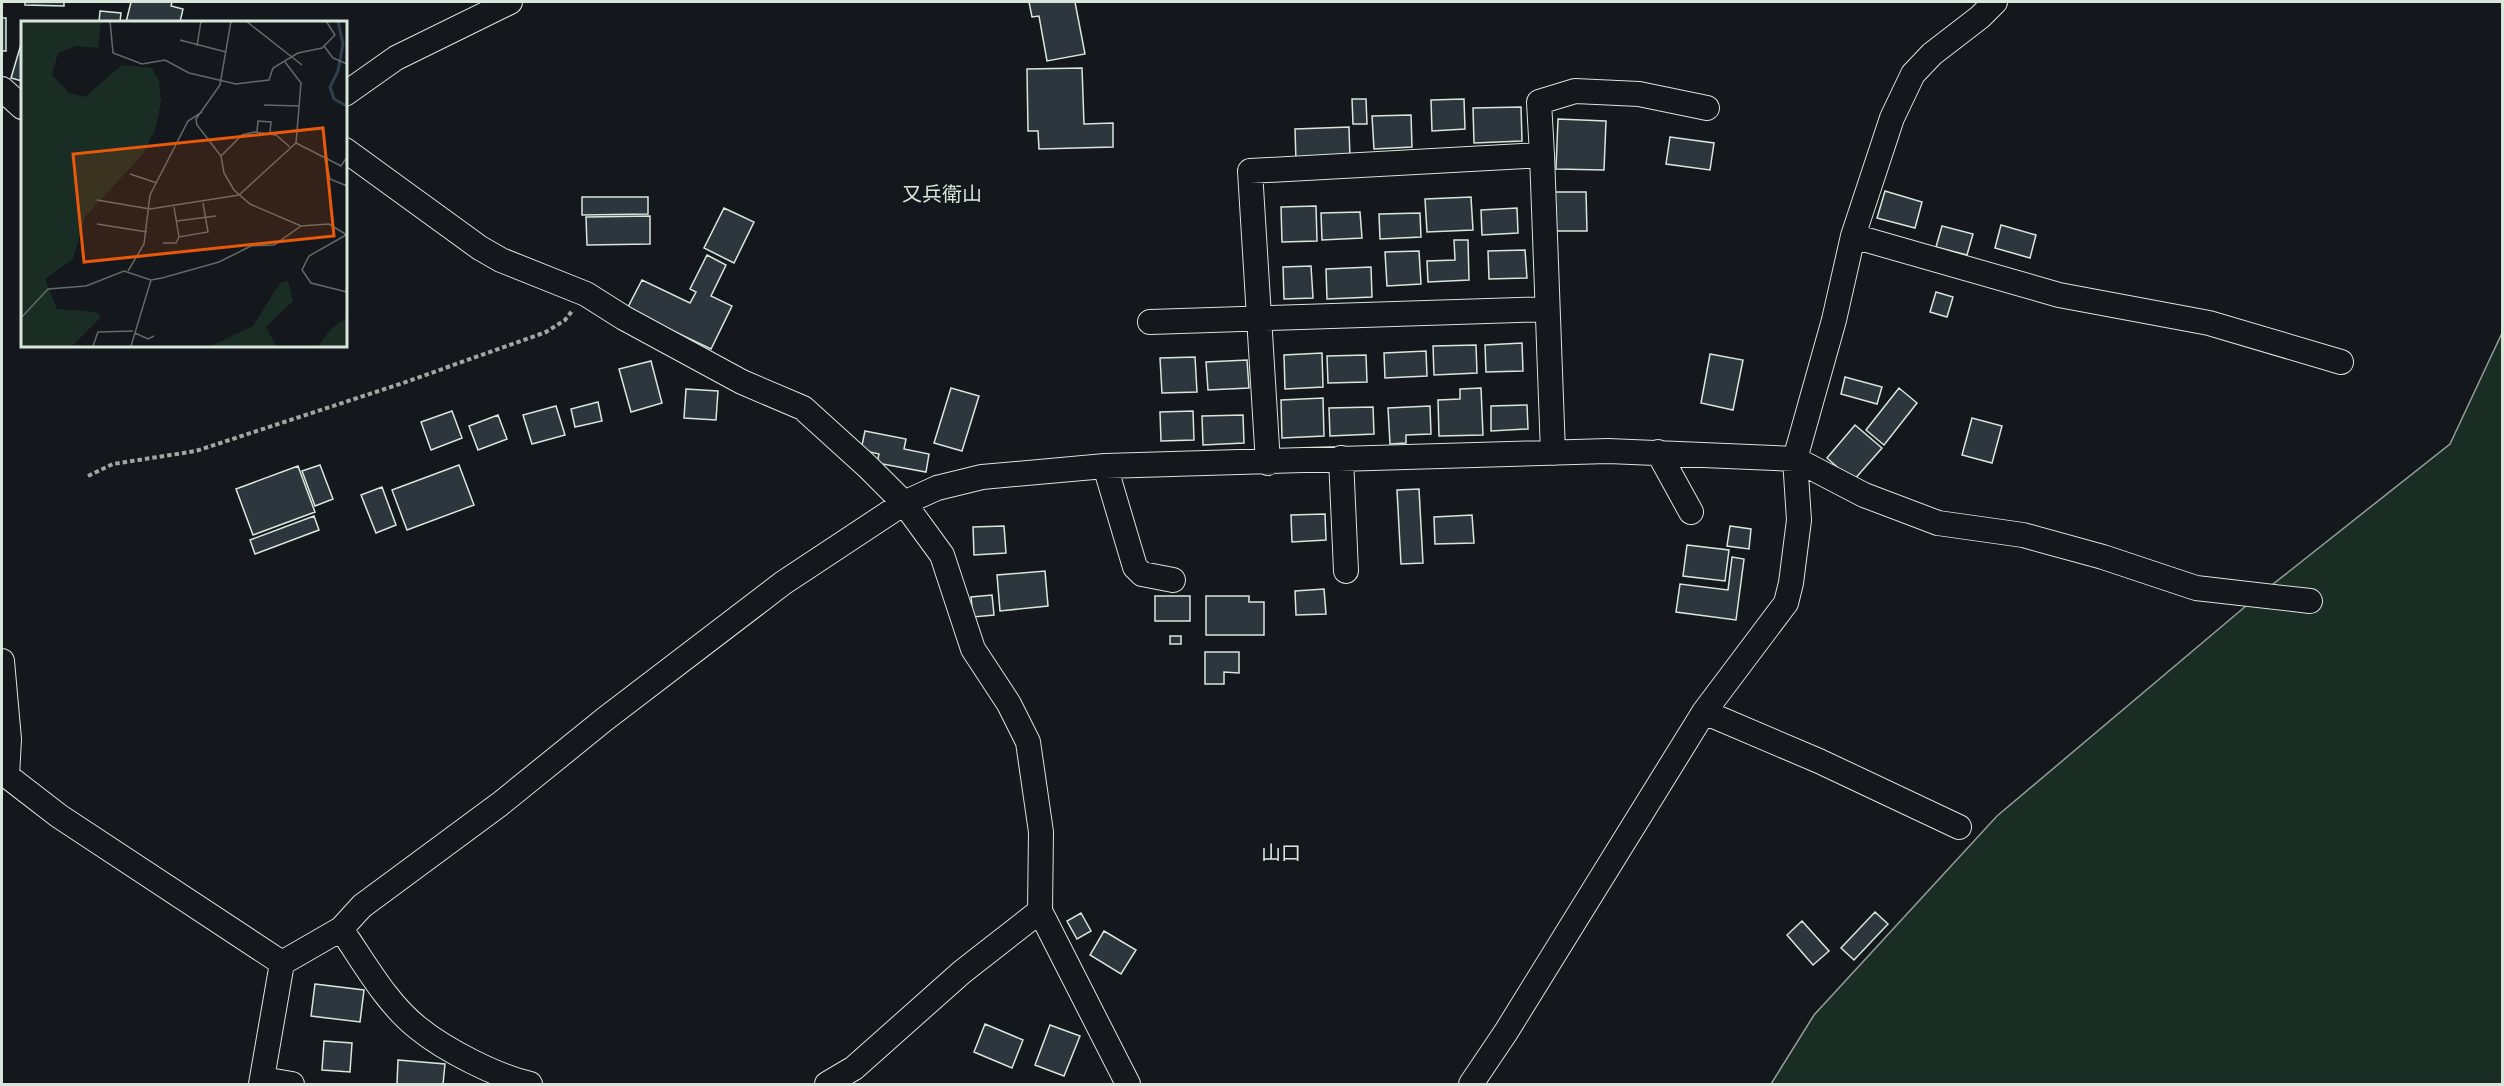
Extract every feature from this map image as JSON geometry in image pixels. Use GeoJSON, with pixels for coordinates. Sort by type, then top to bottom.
{"type":"FeatureCollection","features":[{"type":"Feature","properties":{"kind":"street"},"geometry":{"type":"LineString","coordinates":[[346,93],[396,58],[510,2]]}},
{"type":"Feature","properties":{"kind":"street"},"geometry":{"type":"LineString","coordinates":[[1471,1084],[1506,1032],[1704,712],[1786,603],[1799,520],[1795,459],[1834,320],[1853,236],[1892,118],[1913,74],[1932,54],[1980,17],[1995,2]]}},
{"type":"Feature","properties":{"kind":"street"},"geometry":{"type":"LineString","coordinates":[[2,88],[21,106]]}},
{"type":"Feature","properties":{"kind":"street"},"geometry":{"type":"LineString","coordinates":[[1553,453],[1539,102],[1575,91],[1639,94],[1707,108]]}},
{"type":"Feature","properties":{"kind":"street"},"geometry":{"type":"LineString","coordinates":[[346,151],[480,248],[501,260],[586,294],[624,318],[742,382],[804,408],[904,503],[942,555],[973,649],[1009,704],[1028,742],[1041,832],[1040,911],[1128,1084]]}},
{"type":"Feature","properties":{"kind":"street"},"geometry":{"type":"LineString","coordinates":[[1268,463],[1250,171],[1542,155]]}},
{"type":"Feature","properties":{"kind":"street"},"geometry":{"type":"LineString","coordinates":[[1853,236],[2059,295],[2209,323],[2341,362]]}},
{"type":"Feature","properties":{"kind":"street"},"geometry":{"type":"LineString","coordinates":[[1150,322],[1547,309]]}},
{"type":"Feature","properties":{"kind":"street"},"geometry":{"type":"LineString","coordinates":[[282,963],[341,929],[362,906],[500,804],[605,719],[783,583],[904,503],[937,488],[982,477],[1105,466],[1268,463],[1341,458],[1608,451],[1795,459],[1864,495],[1938,523],[2023,536],[2103,557],[2196,588],[2310,601]]}},
{"type":"Feature","properties":{"kind":"street"},"geometry":{"type":"LineString","coordinates":[[1658,452],[1691,512]]}},
{"type":"Feature","properties":{"kind":"street"},"geometry":{"type":"LineString","coordinates":[[1341,458],[1346,571]]}},
{"type":"Feature","properties":{"kind":"street"},"geometry":{"type":"LineString","coordinates":[[1105,466],[1135,567],[1142,574],[1173,580]]}},
{"type":"Feature","properties":{"kind":"street"},"geometry":{"type":"LineString","coordinates":[[2,661],[9,739],[4,774],[59,816],[282,963]]}},
{"type":"Feature","properties":{"kind":"street"},"geometry":{"type":"LineString","coordinates":[[1704,712],[1819,761],[1959,827]]}},
{"type":"Feature","properties":{"kind":"street"},"geometry":{"type":"LineString","coordinates":[[827,1084],[854,1068],[962,972],[1040,911]]}},
{"type":"Feature","properties":{"kind":"street"},"geometry":{"type":"LineString","coordinates":[[341,929],[388,997],[417,1028],[473,1062],[526,1084]]}},
{"type":"Feature","properties":{"kind":"street"},"geometry":{"type":"LineString","coordinates":[[282,963],[262,1082],[292,1084]]}},
{"type":"Feature","properties":{"kind":"path"},"geometry":{"type":"LineString","coordinates":[[88,476],[113,464],[196,451],[546,332],[565,320],[586,294]]}},
{"type":"Feature","properties":{"kind":"green space"},"geometry":{"type":"Polygon","coordinates":[[[2502,333],[2502,1084],[1771,1084],[1814,1015],[1997,816],[2253,600],[2450,444],[2502,333]]]}},
{"type":"Feature","properties":{"kind":"building"},"geometry":{"type":"Polygon","coordinates":[[[25,2],[64,2],[64,6],[25,5],[25,2]]]}},
{"type":"Feature","properties":{"kind":"building"},"geometry":{"type":"Polygon","coordinates":[[[131,2],[172,2],[171,6],[183,9],[180,21],[126,21],[131,2]]]}},
{"type":"Feature","properties":{"kind":"building"},"geometry":{"type":"Polygon","coordinates":[[[1029,2],[1075,2],[1085,54],[1047,61],[1039,16],[1032,17],[1029,2]]]}},
{"type":"Feature","properties":{"kind":"building"},"geometry":{"type":"Polygon","coordinates":[[[100,11],[121,13],[120,21],[99,21],[100,11]]]}},
{"type":"Feature","properties":{"kind":"building"},"geometry":{"type":"Polygon","coordinates":[[[2,18],[6,18],[6,51],[2,51],[2,18]]]}},
{"type":"Feature","properties":{"kind":"building"},"geometry":{"type":"Polygon","coordinates":[[[21,44],[21,81],[11,78],[21,44]]]}},
{"type":"Feature","properties":{"kind":"building"},"geometry":{"type":"Polygon","coordinates":[[[1082,68],[1084,124],[1113,123],[1113,147],[1039,149],[1038,131],[1028,131],[1027,69],[1082,68]]]}},
{"type":"Feature","properties":{"kind":"building"},"geometry":{"type":"Polygon","coordinates":[[[1352,99],[1366,99],[1367,124],[1353,124],[1352,99]]]}},
{"type":"Feature","properties":{"kind":"building"},"geometry":{"type":"Polygon","coordinates":[[[1464,99],[1465,129],[1432,131],[1431,100],[1464,99]]]}},
{"type":"Feature","properties":{"kind":"building"},"geometry":{"type":"Polygon","coordinates":[[[1521,107],[1522,141],[1474,143],[1473,108],[1521,107]]]}},
{"type":"Feature","properties":{"kind":"building"},"geometry":{"type":"Polygon","coordinates":[[[1411,115],[1412,147],[1374,149],[1372,116],[1411,115]]]}},
{"type":"Feature","properties":{"kind":"building"},"geometry":{"type":"Polygon","coordinates":[[[1558,119],[1606,121],[1604,170],[1556,169],[1558,119]]]}},
{"type":"Feature","properties":{"kind":"building"},"geometry":{"type":"Polygon","coordinates":[[[1349,127],[1350,159],[1296,161],[1295,129],[1349,127]]]}},
{"type":"Feature","properties":{"kind":"building"},"geometry":{"type":"Polygon","coordinates":[[[1670,137],[1714,143],[1710,170],[1666,164],[1670,137]]]}},
{"type":"Feature","properties":{"kind":"building"},"geometry":{"type":"Polygon","coordinates":[[[1885,191],[1922,202],[1915,228],[1877,218],[1885,191]]]}},
{"type":"Feature","properties":{"kind":"building"},"geometry":{"type":"Polygon","coordinates":[[[1555,192],[1586,192],[1587,231],[1556,231],[1555,192]]]}},
{"type":"Feature","properties":{"kind":"building"},"geometry":{"type":"Polygon","coordinates":[[[582,197],[648,197],[648,214],[582,215],[582,197]]]}},
{"type":"Feature","properties":{"kind":"building"},"geometry":{"type":"Polygon","coordinates":[[[1471,197],[1473,230],[1427,232],[1425,199],[1471,197]]]}},
{"type":"Feature","properties":{"kind":"building"},"geometry":{"type":"Polygon","coordinates":[[[1316,206],[1317,241],[1282,242],[1281,207],[1316,206]]]}},
{"type":"Feature","properties":{"kind":"building"},"geometry":{"type":"Polygon","coordinates":[[[724,208],[754,222],[734,263],[704,248],[724,208]]]}},
{"type":"Feature","properties":{"kind":"building"},"geometry":{"type":"Polygon","coordinates":[[[1517,208],[1518,233],[1482,235],[1481,210],[1517,208]]]}},
{"type":"Feature","properties":{"kind":"building"},"geometry":{"type":"Polygon","coordinates":[[[1360,212],[1362,238],[1322,240],[1321,213],[1360,212]]]}},
{"type":"Feature","properties":{"kind":"building"},"geometry":{"type":"Polygon","coordinates":[[[1420,213],[1421,237],[1380,239],[1379,214],[1420,213]]]}},
{"type":"Feature","properties":{"kind":"building"},"geometry":{"type":"Polygon","coordinates":[[[650,216],[650,244],[587,245],[586,217],[650,216]]]}},
{"type":"Feature","properties":{"kind":"building"},"geometry":{"type":"Polygon","coordinates":[[[2001,225],[2036,235],[2030,258],[1995,248],[2001,225]]]}},
{"type":"Feature","properties":{"kind":"building"},"geometry":{"type":"Polygon","coordinates":[[[1942,226],[1973,234],[1967,255],[1936,247],[1942,226]]]}},
{"type":"Feature","properties":{"kind":"building"},"geometry":{"type":"Polygon","coordinates":[[[1454,240],[1468,240],[1469,280],[1428,282],[1427,261],[1455,260],[1454,240]]]}},
{"type":"Feature","properties":{"kind":"building"},"geometry":{"type":"Polygon","coordinates":[[[1525,250],[1527,278],[1489,279],[1488,251],[1525,250]]]}},
{"type":"Feature","properties":{"kind":"building"},"geometry":{"type":"Polygon","coordinates":[[[1419,251],[1421,284],[1387,286],[1385,252],[1419,251]]]}},
{"type":"Feature","properties":{"kind":"building"},"geometry":{"type":"Polygon","coordinates":[[[707,255],[726,265],[711,296],[732,306],[711,349],[627,309],[642,280],[690,303],[696,292],[690,289],[707,255]]]}},
{"type":"Feature","properties":{"kind":"building"},"geometry":{"type":"Polygon","coordinates":[[[1311,266],[1313,298],[1284,299],[1283,267],[1311,266]]]}},
{"type":"Feature","properties":{"kind":"building"},"geometry":{"type":"Polygon","coordinates":[[[1371,267],[1372,297],[1327,299],[1326,269],[1371,267]]]}},
{"type":"Feature","properties":{"kind":"building"},"geometry":{"type":"Polygon","coordinates":[[[1936,292],[1953,297],[1947,317],[1930,312],[1936,292]]]}},
{"type":"Feature","properties":{"kind":"building"},"geometry":{"type":"Polygon","coordinates":[[[1522,343],[1523,371],[1486,372],[1485,345],[1522,343]]]}},
{"type":"Feature","properties":{"kind":"building"},"geometry":{"type":"Polygon","coordinates":[[[1476,345],[1477,373],[1434,375],[1433,346],[1476,345]]]}},
{"type":"Feature","properties":{"kind":"building"},"geometry":{"type":"Polygon","coordinates":[[[1426,351],[1427,376],[1385,378],[1384,353],[1426,351]]]}},
{"type":"Feature","properties":{"kind":"building"},"geometry":{"type":"Polygon","coordinates":[[[1322,353],[1323,387],[1285,389],[1284,355],[1322,353]]]}},
{"type":"Feature","properties":{"kind":"building"},"geometry":{"type":"Polygon","coordinates":[[[1710,354],[1743,360],[1733,410],[1701,403],[1710,354]]]}},
{"type":"Feature","properties":{"kind":"building"},"geometry":{"type":"Polygon","coordinates":[[[1366,355],[1367,382],[1328,383],[1327,356],[1366,355]]]}},
{"type":"Feature","properties":{"kind":"building"},"geometry":{"type":"Polygon","coordinates":[[[1195,357],[1197,392],[1162,393],[1160,358],[1195,357]]]}},
{"type":"Feature","properties":{"kind":"building"},"geometry":{"type":"Polygon","coordinates":[[[1247,360],[1249,388],[1208,390],[1206,362],[1247,360]]]}},
{"type":"Feature","properties":{"kind":"building"},"geometry":{"type":"Polygon","coordinates":[[[651,361],[662,403],[631,412],[619,369],[651,361]]]}},
{"type":"Feature","properties":{"kind":"building"},"geometry":{"type":"Polygon","coordinates":[[[1845,377],[1882,387],[1877,404],[1841,394],[1845,377]]]}},
{"type":"Feature","properties":{"kind":"building"},"geometry":{"type":"Polygon","coordinates":[[[951,388],[979,396],[962,451],[934,443],[951,388]]]}},
{"type":"Feature","properties":{"kind":"building"},"geometry":{"type":"Polygon","coordinates":[[[1481,388],[1483,435],[1439,436],[1438,400],[1460,399],[1460,389],[1481,388]]]}},
{"type":"Feature","properties":{"kind":"building"},"geometry":{"type":"Polygon","coordinates":[[[1899,388],[1917,403],[1884,445],[1866,430],[1899,388]]]}},
{"type":"Feature","properties":{"kind":"building"},"geometry":{"type":"Polygon","coordinates":[[[686,389],[718,391],[716,420],[684,418],[686,389]]]}},
{"type":"Feature","properties":{"kind":"building"},"geometry":{"type":"Polygon","coordinates":[[[1323,398],[1324,436],[1282,438],[1281,400],[1323,398]]]}},
{"type":"Feature","properties":{"kind":"building"},"geometry":{"type":"Polygon","coordinates":[[[598,402],[602,421],[575,427],[571,409],[598,402]]]}},
{"type":"Feature","properties":{"kind":"building"},"geometry":{"type":"Polygon","coordinates":[[[1527,405],[1528,429],[1491,431],[1491,406],[1527,405]]]}},
{"type":"Feature","properties":{"kind":"building"},"geometry":{"type":"Polygon","coordinates":[[[556,406],[565,435],[532,444],[523,415],[556,406]]]}},
{"type":"Feature","properties":{"kind":"building"},"geometry":{"type":"Polygon","coordinates":[[[1430,406],[1431,434],[1406,435],[1406,443],[1390,444],[1388,408],[1430,406]]]}},
{"type":"Feature","properties":{"kind":"building"},"geometry":{"type":"Polygon","coordinates":[[[1373,407],[1374,434],[1330,436],[1329,408],[1373,407]]]}},
{"type":"Feature","properties":{"kind":"building"},"geometry":{"type":"Polygon","coordinates":[[[452,411],[462,438],[431,450],[421,422],[452,411]]]}},
{"type":"Feature","properties":{"kind":"building"},"geometry":{"type":"Polygon","coordinates":[[[1193,411],[1194,440],[1161,441],[1160,412],[1193,411]]]}},
{"type":"Feature","properties":{"kind":"building"},"geometry":{"type":"Polygon","coordinates":[[[498,415],[507,439],[478,450],[469,426],[498,415]]]}},
{"type":"Feature","properties":{"kind":"building"},"geometry":{"type":"Polygon","coordinates":[[[1243,415],[1244,443],[1203,445],[1202,416],[1243,415]]]}},
{"type":"Feature","properties":{"kind":"building"},"geometry":{"type":"Polygon","coordinates":[[[1972,418],[2002,426],[1992,463],[1962,455],[1972,418]]]}},
{"type":"Feature","properties":{"kind":"building"},"geometry":{"type":"Polygon","coordinates":[[[1855,425],[1882,448],[1853,481],[1827,458],[1855,425]]]}},
{"type":"Feature","properties":{"kind":"building"},"geometry":{"type":"Polygon","coordinates":[[[865,431],[906,439],[904,449],[929,454],[926,472],[877,463],[879,454],[861,450],[865,431]]]}},
{"type":"Feature","properties":{"kind":"building"},"geometry":{"type":"Polygon","coordinates":[[[320,465],[333,499],[315,506],[302,471],[320,465]]]}},
{"type":"Feature","properties":{"kind":"building"},"geometry":{"type":"Polygon","coordinates":[[[459,465],[474,505],[407,530],[392,490],[459,465]]]}},
{"type":"Feature","properties":{"kind":"building"},"geometry":{"type":"Polygon","coordinates":[[[298,466],[315,512],[253,535],[236,489],[298,466]]]}},
{"type":"Feature","properties":{"kind":"building"},"geometry":{"type":"Polygon","coordinates":[[[382,487],[396,525],[376,533],[361,495],[382,487]]]}},
{"type":"Feature","properties":{"kind":"building"},"geometry":{"type":"Polygon","coordinates":[[[1419,489],[1423,563],[1401,564],[1397,490],[1419,489]]]}},
{"type":"Feature","properties":{"kind":"building"},"geometry":{"type":"Polygon","coordinates":[[[1325,514],[1326,540],[1292,542],[1291,515],[1325,514]]]}},
{"type":"Feature","properties":{"kind":"building"},"geometry":{"type":"Polygon","coordinates":[[[1472,515],[1474,543],[1435,544],[1434,517],[1472,515]]]}},
{"type":"Feature","properties":{"kind":"building"},"geometry":{"type":"Polygon","coordinates":[[[314,516],[319,530],[255,554],[250,540],[314,516]]]}},
{"type":"Feature","properties":{"kind":"building"},"geometry":{"type":"Polygon","coordinates":[[[1004,526],[1006,553],[974,555],[973,527],[1004,526]]]}},
{"type":"Feature","properties":{"kind":"building"},"geometry":{"type":"Polygon","coordinates":[[[1730,526],[1751,529],[1749,549],[1727,546],[1730,526]]]}},
{"type":"Feature","properties":{"kind":"building"},"geometry":{"type":"Polygon","coordinates":[[[1687,545],[1729,550],[1725,581],[1683,576],[1687,545]]]}},
{"type":"Feature","properties":{"kind":"building"},"geometry":{"type":"Polygon","coordinates":[[[1732,557],[1744,559],[1736,620],[1676,612],[1680,584],[1728,590],[1732,557]]]}},
{"type":"Feature","properties":{"kind":"building"},"geometry":{"type":"Polygon","coordinates":[[[1045,571],[1048,606],[1000,611],[997,575],[1045,571]]]}},
{"type":"Feature","properties":{"kind":"building"},"geometry":{"type":"Polygon","coordinates":[[[1324,589],[1326,614],[1296,615],[1295,591],[1324,589]]]}},
{"type":"Feature","properties":{"kind":"building"},"geometry":{"type":"Polygon","coordinates":[[[992,595],[994,615],[973,617],[971,597],[992,595]]]}},
{"type":"Feature","properties":{"kind":"building"},"geometry":{"type":"Polygon","coordinates":[[[1155,596],[1190,596],[1190,621],[1155,621],[1155,596]]]}},
{"type":"Feature","properties":{"kind":"building"},"geometry":{"type":"Polygon","coordinates":[[[1206,596],[1249,596],[1249,602],[1264,602],[1264,635],[1206,635],[1206,596]]]}},
{"type":"Feature","properties":{"kind":"building"},"geometry":{"type":"Polygon","coordinates":[[[1170,636],[1181,636],[1181,644],[1170,644],[1170,636]]]}},
{"type":"Feature","properties":{"kind":"building"},"geometry":{"type":"Polygon","coordinates":[[[1205,652],[1239,652],[1239,673],[1224,672],[1224,684],[1205,684],[1205,652]]]}},
{"type":"Feature","properties":{"kind":"building"},"geometry":{"type":"Polygon","coordinates":[[[1875,912],[1888,924],[1854,960],[1841,948],[1875,912]]]}},
{"type":"Feature","properties":{"kind":"building"},"geometry":{"type":"Polygon","coordinates":[[[1081,913],[1091,931],[1077,939],[1067,921],[1081,913]]]}},
{"type":"Feature","properties":{"kind":"building"},"geometry":{"type":"Polygon","coordinates":[[[1802,921],[1829,951],[1813,965],[1787,935],[1802,921]]]}},
{"type":"Feature","properties":{"kind":"building"},"geometry":{"type":"Polygon","coordinates":[[[1104,931],[1136,950],[1121,974],[1090,955],[1104,931]]]}},
{"type":"Feature","properties":{"kind":"building"},"geometry":{"type":"Polygon","coordinates":[[[315,984],[364,990],[360,1022],[311,1016],[315,984]]]}},
{"type":"Feature","properties":{"kind":"building"},"geometry":{"type":"Polygon","coordinates":[[[985,1024],[1023,1040],[1012,1068],[974,1052],[985,1024]]]}},
{"type":"Feature","properties":{"kind":"building"},"geometry":{"type":"Polygon","coordinates":[[[1050,1025],[1080,1036],[1064,1076],[1035,1065],[1050,1025]]]}},
{"type":"Feature","properties":{"kind":"building"},"geometry":{"type":"Polygon","coordinates":[[[324,1041],[352,1043],[350,1072],[322,1070],[324,1041]]]}},
{"type":"Feature","properties":{"kind":"building"},"geometry":{"type":"Polygon","coordinates":[[[398,1060],[445,1064],[443,1084],[397,1084],[398,1060]]]}},
{"type":"Feature","properties":{"kind":"district","name":"又兵衛山"},"geometry":{"type":"Point","coordinates":[942,194]}},
{"type":"Feature","properties":{"kind":"district","name":"山口"},"geometry":{"type":"Point","coordinates":[1281,853]}}]}
